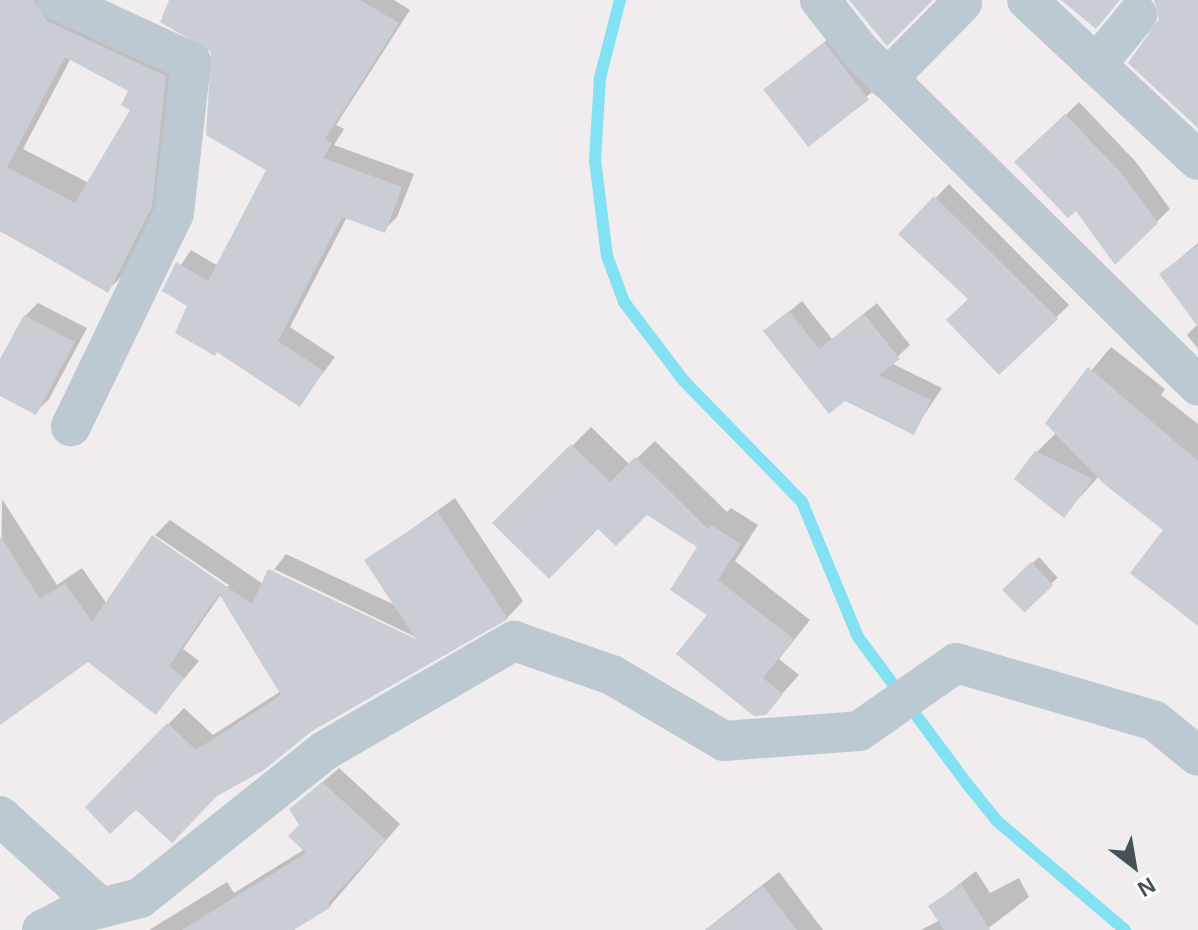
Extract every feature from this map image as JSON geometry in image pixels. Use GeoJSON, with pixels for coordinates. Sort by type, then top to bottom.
{"type":"FeatureCollection","features":[{"type":"Feature","properties":{"kind":"street"},"geometry":{"type":"LineString","coordinates":[[57,0],[191,62],[174,213],[71,426]]}},
{"type":"Feature","properties":{"kind":"street"},"geometry":{"type":"LineString","coordinates":[[820,0],[887,79],[1198,386]]}},
{"type":"Feature","properties":{"kind":"street"},"geometry":{"type":"LineString","coordinates":[[1027,0],[1198,160]]}},
{"type":"Feature","properties":{"kind":"street"},"geometry":{"type":"LineString","coordinates":[[887,79],[962,3]]}},
{"type":"Feature","properties":{"kind":"street"},"geometry":{"type":"LineString","coordinates":[[1096,65],[1137,15]]}},
{"type":"Feature","properties":{"kind":"street"},"geometry":{"type":"LineString","coordinates":[[42,930],[101,908],[140,898],[324,751],[514,641],[612,675],[724,741],[859,731],[956,663],[1155,721],[1198,756]]}},
{"type":"Feature","properties":{"kind":"street"},"geometry":{"type":"LineString","coordinates":[[0,816],[101,908]]}},
{"type":"Feature","properties":{"kind":"building"},"geometry":{"type":"Polygon","coordinates":[[[0,0],[34,0],[47,21],[166,76],[152,207],[108,293],[0,230],[0,0]],[[65,57],[7,167],[75,203],[130,110],[121,105],[128,91],[65,57]]]}},
{"type":"Feature","properties":{"kind":"building"},"geometry":{"type":"Polygon","coordinates":[[[169,0],[360,0],[399,23],[325,139],[332,143],[323,158],[402,187],[385,233],[342,217],[278,341],[324,371],[300,407],[217,352],[215,356],[175,333],[187,306],[162,291],[176,262],[208,281],[266,170],[206,135],[211,52],[160,22],[169,0]]]}},
{"type":"Feature","properties":{"kind":"building"},"geometry":{"type":"Polygon","coordinates":[[[849,0],[933,0],[887,46],[849,0]]]}},
{"type":"Feature","properties":{"kind":"building"},"geometry":{"type":"Polygon","coordinates":[[[1061,0],[1120,0],[1096,29],[1061,0]]]}},
{"type":"Feature","properties":{"kind":"building"},"geometry":{"type":"Polygon","coordinates":[[[1154,0],[1198,0],[1198,128],[1128,63],[1159,19],[1154,0]]]}},
{"type":"Feature","properties":{"kind":"building"},"geometry":{"type":"Polygon","coordinates":[[[824,42],[869,100],[808,147],[763,89],[824,42]]]}},
{"type":"Feature","properties":{"kind":"building"},"geometry":{"type":"Polygon","coordinates":[[[1065,114],[1123,175],[1158,223],[1115,265],[1076,211],[1068,218],[1014,162],[1065,114]]]}},
{"type":"Feature","properties":{"kind":"building"},"geometry":{"type":"Polygon","coordinates":[[[934,196],[1058,319],[999,375],[946,320],[968,299],[898,234],[934,196]]]}},
{"type":"Feature","properties":{"kind":"building"},"geometry":{"type":"Polygon","coordinates":[[[1198,245],[1198,327],[1159,274],[1198,245]]]}},
{"type":"Feature","properties":{"kind":"building"},"geometry":{"type":"Polygon","coordinates":[[[789,311],[819,349],[864,314],[900,359],[879,375],[931,400],[914,435],[845,401],[829,414],[763,331],[789,311]]]}},
{"type":"Feature","properties":{"kind":"building"},"geometry":{"type":"Polygon","coordinates":[[[24,315],[75,342],[36,415],[0,396],[0,359],[24,315]]]}},
{"type":"Feature","properties":{"kind":"building"},"geometry":{"type":"Polygon","coordinates":[[[1088,367],[1198,461],[1198,626],[1130,573],[1163,530],[1104,484],[1045,423],[1088,367]]]}},
{"type":"Feature","properties":{"kind":"building"},"geometry":{"type":"Polygon","coordinates":[[[571,444],[610,482],[635,457],[708,529],[711,525],[741,544],[718,580],[794,639],[763,678],[783,694],[766,715],[754,716],[676,654],[707,615],[670,590],[697,547],[647,515],[616,546],[598,529],[549,579],[492,523],[571,444]]]}},
{"type":"Feature","properties":{"kind":"building"},"geometry":{"type":"Polygon","coordinates":[[[1035,451],[1093,479],[1064,518],[1014,479],[1035,451]]]}},
{"type":"Feature","properties":{"kind":"building"},"geometry":{"type":"Polygon","coordinates":[[[438,512],[508,619],[312,731],[264,770],[217,796],[172,843],[136,810],[110,834],[85,807],[167,723],[196,750],[281,695],[219,594],[169,666],[184,678],[156,715],[88,662],[0,725],[0,536],[40,599],[65,583],[92,622],[152,535],[252,604],[268,569],[416,639],[364,560],[438,512]]]}},
{"type":"Feature","properties":{"kind":"building"},"geometry":{"type":"Polygon","coordinates":[[[1031,562],[1053,585],[1024,613],[1002,590],[1031,562]]]}},
{"type":"Feature","properties":{"kind":"building"},"geometry":{"type":"Polygon","coordinates":[[[322,782],[386,840],[328,903],[331,907],[294,930],[182,930],[306,853],[288,836],[299,825],[289,809],[322,782]]]}},
{"type":"Feature","properties":{"kind":"building"},"geometry":{"type":"Polygon","coordinates":[[[961,884],[990,930],[944,930],[928,906],[961,884]]]}},
{"type":"Feature","properties":{"kind":"building"},"geometry":{"type":"Polygon","coordinates":[[[763,886],[797,930],[706,930],[763,886]]]}},
{"type":"Feature","properties":{"kind":"waterway"},"geometry":{"type":"LineString","coordinates":[[620,0],[600,78],[595,160],[607,256],[624,302],[684,381],[802,502],[858,637],[968,785],[997,821],[1125,930]]}}]}
